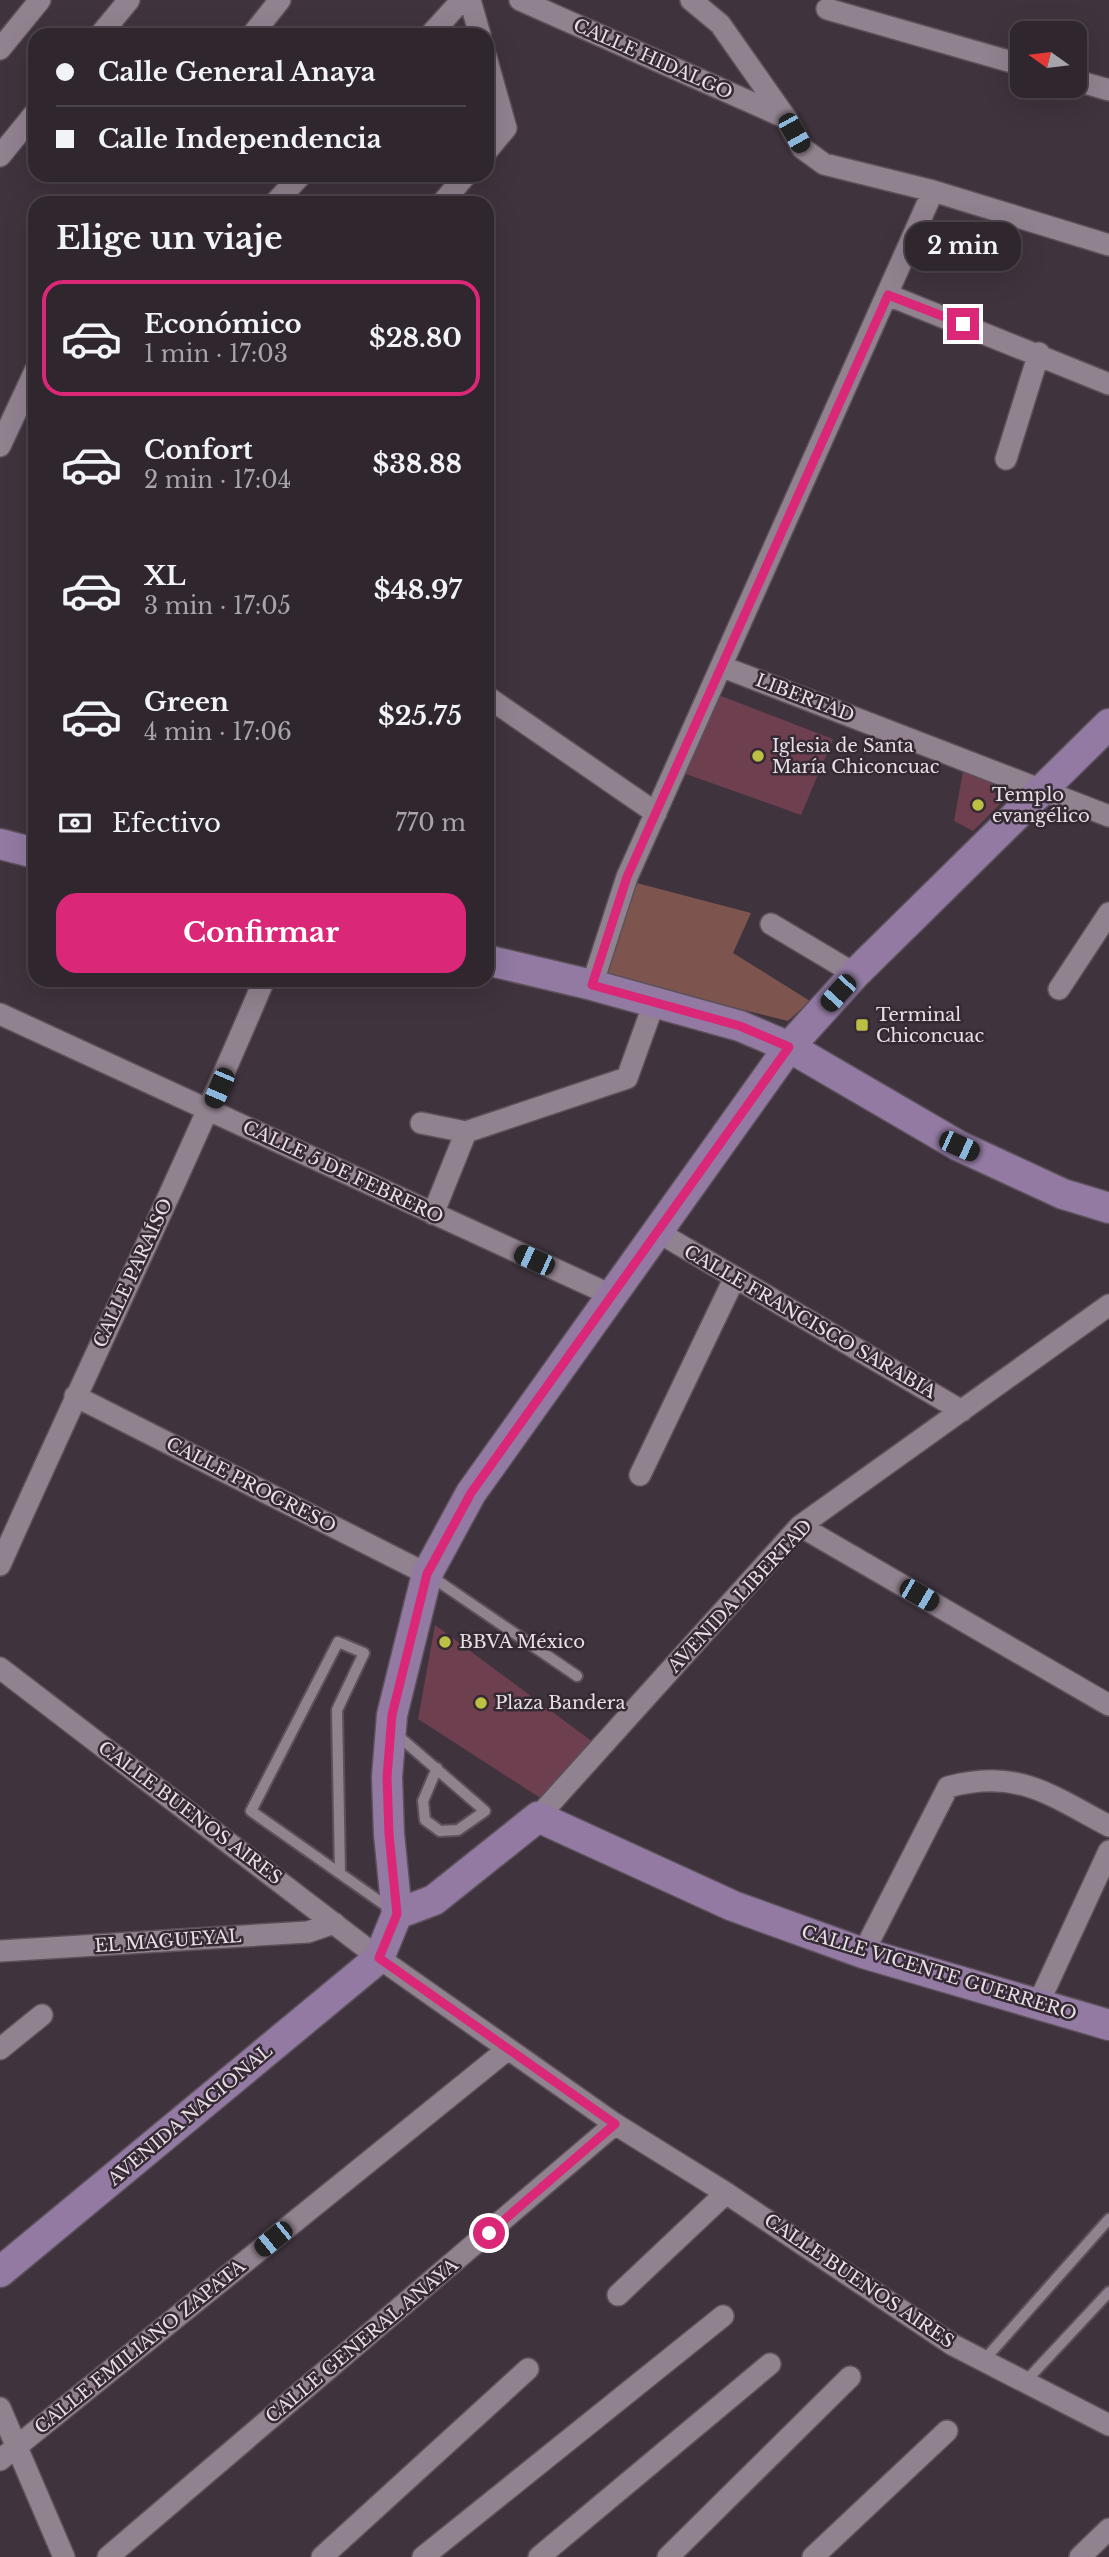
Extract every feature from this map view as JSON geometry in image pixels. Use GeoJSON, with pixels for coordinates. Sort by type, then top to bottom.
{"type":"FeatureCollection","features":[{"type":"Feature","properties":{"kind":"main road"},"geometry":{"type":"LineString","coordinates":[[379,1958],[397,1914],[389,1834],[387,1777],[391,1730],[427,1574],[471,1493],[789,1047],[855,975],[1109,724]]}},
{"type":"Feature","properties":{"kind":"main road"},"geometry":{"type":"LineString","coordinates":[[0,844],[28,851]]}},
{"type":"Feature","properties":{"kind":"main road"},"geometry":{"type":"LineString","coordinates":[[494,962],[592,985],[740,1026],[789,1047],[959,1146],[1063,1194],[1109,1208]]}},
{"type":"Feature","properties":{"kind":"main road","name":"AVENIDA LIBERTAD"},"geometry":{"type":"LineString","coordinates":[[397,1914],[434,1900],[538,1816]]}},
{"type":"Feature","properties":{"kind":"main road","name":"CALLE VICENTE GUERRERO"},"geometry":{"type":"LineString","coordinates":[[538,1816],[733,1906],[863,1953],[1109,2025]]}},
{"type":"Feature","properties":{"kind":"main road","name":"AVENIDA NACIONAL"},"geometry":{"type":"LineString","coordinates":[[0,2272],[379,1958]]}},
{"type":"Feature","properties":{"kind":"street"},"geometry":{"type":"LineString","coordinates":[[0,49],[40,0]]}},
{"type":"Feature","properties":{"kind":"street"},"geometry":{"type":"LineString","coordinates":[[106,28],[129,0]]}},
{"type":"Feature","properties":{"kind":"street"},"geometry":{"type":"LineString","coordinates":[[258,28],[280,0]]}},
{"type":"Feature","properties":{"kind":"street"},"geometry":{"type":"LineString","coordinates":[[436,28],[462,0]]}},
{"type":"Feature","properties":{"kind":"street"},"geometry":{"type":"LineString","coordinates":[[470,0],[478,28]]}},
{"type":"Feature","properties":{"kind":"street","name":"CALLE HIDALGO"},"geometry":{"type":"LineString","coordinates":[[520,0],[786,118]]}},
{"type":"Feature","properties":{"kind":"street"},"geometry":{"type":"LineString","coordinates":[[691,0],[720,24],[786,118],[802,148],[824,164],[933,191],[1109,245]]}},
{"type":"Feature","properties":{"kind":"street"},"geometry":{"type":"LineString","coordinates":[[827,9],[1010,62]]}},
{"type":"Feature","properties":{"kind":"street"},"geometry":{"type":"LineString","coordinates":[[1087,84],[1109,90]]}},
{"type":"Feature","properties":{"kind":"street"},"geometry":{"type":"LineString","coordinates":[[494,85],[506,128],[494,142]]}},
{"type":"Feature","properties":{"kind":"street"},"geometry":{"type":"LineString","coordinates":[[0,156],[28,122]]}},
{"type":"Feature","properties":{"kind":"street"},"geometry":{"type":"LineString","coordinates":[[282,196],[294,182]]}},
{"type":"Feature","properties":{"kind":"street"},"geometry":{"type":"LineString","coordinates":[[448,196],[460,182]]}},
{"type":"Feature","properties":{"kind":"street"},"geometry":{"type":"LineString","coordinates":[[592,985],[627,877],[723,667],[933,191]]}},
{"type":"Feature","properties":{"kind":"street"},"geometry":{"type":"LineString","coordinates":[[888,295],[1039,353],[1109,384]]}},
{"type":"Feature","properties":{"kind":"street"},"geometry":{"type":"LineString","coordinates":[[1006,459],[1039,353]]}},
{"type":"Feature","properties":{"kind":"street"},"geometry":{"type":"LineString","coordinates":[[0,446],[28,407]]}},
{"type":"Feature","properties":{"kind":"street","name":"LIBERTAD"},"geometry":{"type":"LineString","coordinates":[[723,667],[1109,816]]}},
{"type":"Feature","properties":{"kind":"street"},"geometry":{"type":"LineString","coordinates":[[494,701],[656,813]]}},
{"type":"Feature","properties":{"kind":"street"},"geometry":{"type":"LineString","coordinates":[[1059,989],[1109,914]]}},
{"type":"Feature","properties":{"kind":"street"},"geometry":{"type":"LineString","coordinates":[[771,924],[855,975]]}},
{"type":"Feature","properties":{"kind":"street","name":"CALLE PARAÍSO"},"geometry":{"type":"LineString","coordinates":[[0,1565],[75,1396],[209,1109],[261,987]]}},
{"type":"Feature","properties":{"kind":"street"},"geometry":{"type":"LineString","coordinates":[[421,1123],[466,1132],[627,1077],[654,1003]]}},
{"type":"Feature","properties":{"kind":"street","name":"CALLE 5 DE FEBRERO"},"geometry":{"type":"LineString","coordinates":[[0,1014],[611,1295]]}},
{"type":"Feature","properties":{"kind":"street"},"geometry":{"type":"LineString","coordinates":[[433,1214],[466,1132]]}},
{"type":"Feature","properties":{"kind":"street","name":"CALLE FRANCISCO SARABIA"},"geometry":{"type":"LineString","coordinates":[[658,1233],[962,1411]]}},
{"type":"Feature","properties":{"kind":"street"},"geometry":{"type":"LineString","coordinates":[[640,1475],[735,1278]]}},
{"type":"Feature","properties":{"kind":"street","name":"AVENIDA LIBERTAD"},"geometry":{"type":"LineString","coordinates":[[538,1816],[800,1526],[1109,1305]]}},
{"type":"Feature","properties":{"kind":"street","name":"CALLE PROGRESO"},"geometry":{"type":"LineString","coordinates":[[75,1396],[427,1574]]}},
{"type":"Feature","properties":{"kind":"street"},"geometry":{"type":"LineString","coordinates":[[800,1526],[1109,1705]]}},
{"type":"Feature","properties":{"kind":"street","name":"CALLE BUENOS AIRES"},"geometry":{"type":"LineString","coordinates":[[0,1668],[379,1958],[615,2124],[726,2193],[953,2345],[985,2359],[1024,2383],[1109,2425]]}},
{"type":"Feature","properties":{"kind":"street"},"geometry":{"type":"LineString","coordinates":[[863,1953],[948,1787],[988,1779],[1030,1784],[1109,1826]]}},
{"type":"Feature","properties":{"kind":"street"},"geometry":{"type":"LineString","coordinates":[[1038,2004],[1109,1851]]}},
{"type":"Feature","properties":{"kind":"street","name":"EL MAGUEYAL"},"geometry":{"type":"LineString","coordinates":[[0,1951],[308,1932],[334,1923]]}},
{"type":"Feature","properties":{"kind":"street"},"geometry":{"type":"LineString","coordinates":[[0,2049],[42,2015]]}},
{"type":"Feature","properties":{"kind":"street","name":"CALLE EMILIANO ZAPATA"},"geometry":{"type":"LineString","coordinates":[[8,2454],[508,2049]]}},
{"type":"Feature","properties":{"kind":"street","name":"CALLE GENERAL ANAYA"},"geometry":{"type":"LineString","coordinates":[[108,2557],[615,2124]]}},
{"type":"Feature","properties":{"kind":"street"},"geometry":{"type":"LineString","coordinates":[[618,2295],[726,2193]]}},
{"type":"Feature","properties":{"kind":"street"},"geometry":{"type":"LineString","coordinates":[[423,2557],[723,2316]]}},
{"type":"Feature","properties":{"kind":"street"},"geometry":{"type":"LineString","coordinates":[[539,2557],[770,2364]]}},
{"type":"Feature","properties":{"kind":"street"},"geometry":{"type":"LineString","coordinates":[[322,2557],[528,2369]]}},
{"type":"Feature","properties":{"kind":"street"},"geometry":{"type":"LineString","coordinates":[[668,2557],[850,2377]]}},
{"type":"Feature","properties":{"kind":"street"},"geometry":{"type":"LineString","coordinates":[[0,2408],[8,2454],[64,2557]]}},
{"type":"Feature","properties":{"kind":"street"},"geometry":{"type":"LineString","coordinates":[[813,2557],[947,2431]]}},
{"type":"Feature","properties":{"kind":"street"},"geometry":{"type":"LineString","coordinates":[[1080,2557],[1109,2529]]}},
{"type":"Feature","properties":{"kind":"lane"},"geometry":{"type":"LineString","coordinates":[[427,1574],[577,1676]]}},
{"type":"Feature","properties":{"kind":"lane"},"geometry":{"type":"LineString","coordinates":[[340,1873],[337,1710],[363,1653],[338,1642],[251,1811],[397,1914]]}},
{"type":"Feature","properties":{"kind":"lane"},"geometry":{"type":"LineString","coordinates":[[391,1730],[437,1768],[485,1811],[458,1830],[440,1831],[425,1820],[423,1801],[437,1768]]}},
{"type":"Feature","properties":{"kind":"lane"},"geometry":{"type":"LineString","coordinates":[[985,2359],[1109,2219]]}},
{"type":"Feature","properties":{"kind":"lane"},"geometry":{"type":"LineString","coordinates":[[1024,2383],[1109,2292]]}},
{"type":"Feature","properties":{"kind":"shaded area"},"geometry":{"type":"Polygon","coordinates":[[[633,882],[751,913],[733,953],[810,1001],[788,1021],[601,974],[633,882]]]}},
{"type":"Feature","properties":{"kind":"building","name":"Iglesia de Santa María Chiconcuac"},"geometry":{"type":"Polygon","coordinates":[[[716,694],[833,739],[801,815],[683,773],[716,694]]]}},
{"type":"Feature","properties":{"kind":"building","name":"Templo evangélico"},"geometry":{"type":"Polygon","coordinates":[[[964,766],[1015,789],[973,831],[954,821],[964,766]]]}},
{"type":"Feature","properties":{"kind":"building","name":"Plaza Bandera"},"geometry":{"type":"Polygon","coordinates":[[[435,1625],[597,1745],[545,1801],[418,1719],[435,1625]]]}},
{"type":"Feature","properties":{"kind":"place","name":"Iglesia de Santa María Chiconcuac"},"geometry":{"type":"Point","coordinates":[758,756]}},
{"type":"Feature","properties":{"kind":"place","name":"Templo evangélico"},"geometry":{"type":"Point","coordinates":[978,805]}},
{"type":"Feature","properties":{"kind":"place","name":"Terminal Chiconcuac"},"geometry":{"type":"Point","coordinates":[862,1025]}},
{"type":"Feature","properties":{"kind":"place","name":"BBVA México"},"geometry":{"type":"Point","coordinates":[445,1642]}},
{"type":"Feature","properties":{"kind":"place","name":"Plaza Bandera"},"geometry":{"type":"Point","coordinates":[481,1703]}},
{"type":"Feature","properties":{"kind":"route"},"geometry":{"type":"LineString","coordinates":[[489,2233],[615,2124],[379,1958],[397,1914],[389,1834],[387,1777],[392,1715],[427,1574],[471,1493],[789,1047],[740,1026],[592,985],[627,877],[888,295],[963,324]]}}]}
